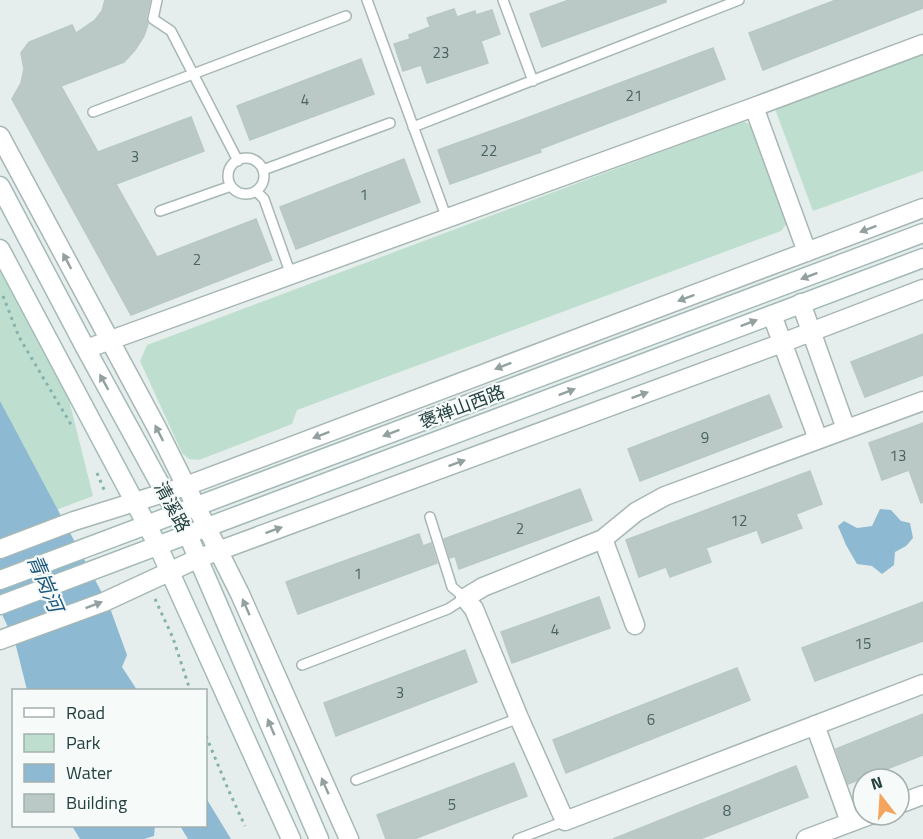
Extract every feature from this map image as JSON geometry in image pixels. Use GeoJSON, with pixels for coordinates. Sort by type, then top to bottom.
{"type":"FeatureCollection","features":[{"type":"Feature","properties":{"kind":"street"},"geometry":{"type":"LineString","coordinates":[[86,349],[923,44]]}},
{"type":"Feature","properties":{"kind":"street"},"geometry":{"type":"LineString","coordinates":[[754,107],[807,252]]}},
{"type":"Feature","properties":{"kind":"street"},"geometry":{"type":"LineString","coordinates":[[0,136],[157,428],[240,594],[349,839]]}},
{"type":"Feature","properties":{"kind":"street","name":"清溪路"},"geometry":{"type":"LineString","coordinates":[[0,186],[188,535],[319,839]]}},
{"type":"Feature","properties":{"kind":"street"},"geometry":{"type":"LineString","coordinates":[[0,549],[74,521],[186,486],[923,208]]}},
{"type":"Feature","properties":{"kind":"street","name":"褒禅山西路"},"geometry":{"type":"LineString","coordinates":[[0,580],[923,233]]}},
{"type":"Feature","properties":{"kind":"street","name":"清溪路"},"geometry":{"type":"LineString","coordinates":[[0,249],[148,525],[291,839]]}},
{"type":"Feature","properties":{"kind":"street","name":"褒禅山西路"},"geometry":{"type":"LineString","coordinates":[[0,605],[923,258]]}},
{"type":"Feature","properties":{"kind":"street"},"geometry":{"type":"LineString","coordinates":[[0,640],[104,602],[199,558],[923,289]]}},
{"type":"Feature","properties":{"kind":"street"},"geometry":{"type":"LineString","coordinates":[[801,303],[846,429]]}},
{"type":"Feature","properties":{"kind":"street"},"geometry":{"type":"LineString","coordinates":[[772,315],[818,439]]}},
{"type":"Feature","properties":{"kind":"street"},"geometry":{"type":"LineString","coordinates":[[923,400],[665,496],[636,512],[603,539],[483,587],[465,598],[474,609],[565,821],[923,684]]}},
{"type":"Feature","properties":{"kind":"street"},"geometry":{"type":"LineString","coordinates":[[603,539],[635,626]]}},
{"type":"Feature","properties":{"kind":"street"},"geometry":{"type":"LineString","coordinates":[[806,839],[850,822],[815,725]]}},
{"type":"Feature","properties":{"kind":"lane"},"geometry":{"type":"LineString","coordinates":[[157,0],[153,19],[171,31],[238,161]]}},
{"type":"Feature","properties":{"kind":"lane"},"geometry":{"type":"LineString","coordinates":[[366,0],[447,219]]}},
{"type":"Feature","properties":{"kind":"lane"},"geometry":{"type":"LineString","coordinates":[[503,0],[533,81]]}},
{"type":"Feature","properties":{"kind":"lane"},"geometry":{"type":"LineString","coordinates":[[413,127],[738,0]]}},
{"type":"Feature","properties":{"kind":"lane"},"geometry":{"type":"LineString","coordinates":[[93,112],[346,16]]}},
{"type":"Feature","properties":{"kind":"lane"},"geometry":{"type":"LineString","coordinates":[[263,170],[390,123]]}},
{"type":"Feature","properties":{"kind":"lane"},"geometry":{"type":"LineString","coordinates":[[249,159],[260,165],[263,170],[264,182],[256,191],[245,194],[231,186],[229,175],[233,164],[238,161],[249,159]]}},
{"type":"Feature","properties":{"kind":"lane"},"geometry":{"type":"LineString","coordinates":[[160,211],[231,186]]}},
{"type":"Feature","properties":{"kind":"lane"},"geometry":{"type":"LineString","coordinates":[[256,191],[264,199],[291,275]]}},
{"type":"Feature","properties":{"kind":"lane"},"geometry":{"type":"LineString","coordinates":[[302,665],[448,609],[465,598],[452,586],[430,517]]}},
{"type":"Feature","properties":{"kind":"lane"},"geometry":{"type":"LineString","coordinates":[[356,780],[519,718]]}},
{"type":"Feature","properties":{"kind":"lane"},"geometry":{"type":"LineString","coordinates":[[518,839],[565,821]]}},
{"type":"Feature","properties":{"kind":"path"},"geometry":{"type":"LineString","coordinates":[[0,289],[19,337],[75,432]]}},
{"type":"Feature","properties":{"kind":"path"},"geometry":{"type":"LineString","coordinates":[[96,471],[113,508]]}},
{"type":"Feature","properties":{"kind":"path"},"geometry":{"type":"LineString","coordinates":[[147,582],[172,638],[190,689]]}},
{"type":"Feature","properties":{"kind":"path"},"geometry":{"type":"LineString","coordinates":[[207,738],[245,826]]}},
{"type":"Feature","properties":{"kind":"green space"},"geometry":{"type":"Polygon","coordinates":[[[923,53],[923,171],[813,211],[775,109],[923,53]]]}},
{"type":"Feature","properties":{"kind":"green space"},"geometry":{"type":"Polygon","coordinates":[[[743,121],[753,126],[788,222],[781,231],[297,410],[292,424],[199,460],[189,459],[182,453],[140,361],[147,345],[743,121]]]}},
{"type":"Feature","properties":{"kind":"green space"},"geometry":{"type":"Polygon","coordinates":[[[0,249],[59,360],[93,496],[0,531],[0,249]]]}},
{"type":"Feature","properties":{"kind":"water","name":"青岗河"},"geometry":{"type":"Polygon","coordinates":[[[0,401],[110,608],[127,655],[122,667],[136,689],[27,689],[15,642],[0,610],[0,401]]]}},
{"type":"Feature","properties":{"kind":"water"},"geometry":{"type":"Polygon","coordinates":[[[880,509],[891,510],[901,521],[910,523],[913,538],[906,546],[895,552],[894,565],[882,574],[872,566],[857,564],[838,526],[844,521],[857,528],[872,526],[880,509]]]}},
{"type":"Feature","properties":{"kind":"water"},"geometry":{"type":"Polygon","coordinates":[[[207,800],[231,839],[188,839],[181,827],[207,827],[207,800]]]}},
{"type":"Feature","properties":{"kind":"water"},"geometry":{"type":"Polygon","coordinates":[[[73,827],[155,827],[154,836],[144,839],[80,839],[73,827]]]}},
{"type":"Feature","properties":{"kind":"building"},"geometry":{"type":"Polygon","coordinates":[[[105,0],[150,0],[146,18],[148,24],[144,36],[124,62],[61,86],[98,152],[191,117],[204,151],[116,184],[157,257],[256,219],[272,260],[131,315],[12,99],[21,83],[24,69],[21,53],[29,42],[72,25],[76,33],[95,20],[102,11],[105,0]]]}},
{"type":"Feature","properties":{"kind":"building"},"geometry":{"type":"Polygon","coordinates":[[[569,0],[666,0],[666,2],[542,47],[530,14],[569,0]]]}},
{"type":"Feature","properties":{"kind":"building"},"geometry":{"type":"Polygon","coordinates":[[[836,0],[923,0],[923,8],[763,70],[749,33],[836,0]]]}},
{"type":"Feature","properties":{"kind":"building"},"geometry":{"type":"Polygon","coordinates":[[[454,9],[457,17],[475,11],[476,15],[492,10],[500,34],[481,41],[488,63],[427,83],[421,65],[403,71],[394,44],[410,39],[409,35],[430,27],[427,18],[454,9]]]}},
{"type":"Feature","properties":{"kind":"building"},"geometry":{"type":"Polygon","coordinates":[[[713,48],[725,79],[540,149],[541,152],[450,184],[438,150],[713,48]]]}},
{"type":"Feature","properties":{"kind":"building"},"geometry":{"type":"Polygon","coordinates":[[[361,59],[374,94],[250,140],[237,106],[361,59]]]}},
{"type":"Feature","properties":{"kind":"building"},"geometry":{"type":"Polygon","coordinates":[[[404,159],[420,202],[296,249],[280,207],[404,159]]]}},
{"type":"Feature","properties":{"kind":"building"},"geometry":{"type":"Polygon","coordinates":[[[923,334],[923,375],[865,397],[851,362],[923,334]]]}},
{"type":"Feature","properties":{"kind":"building"},"geometry":{"type":"Polygon","coordinates":[[[769,395],[782,427],[640,481],[628,449],[769,395]]]}},
{"type":"Feature","properties":{"kind":"building"},"geometry":{"type":"Polygon","coordinates":[[[923,423],[923,502],[921,503],[909,470],[882,480],[869,443],[923,423]]]}},
{"type":"Feature","properties":{"kind":"building"},"geometry":{"type":"Polygon","coordinates":[[[810,471],[822,504],[796,514],[802,528],[762,543],[757,530],[706,548],[711,562],[670,577],[666,567],[639,577],[626,540],[810,471]]]}},
{"type":"Feature","properties":{"kind":"building"},"geometry":{"type":"Polygon","coordinates":[[[580,489],[592,520],[459,569],[455,556],[450,558],[444,539],[580,489]]]}},
{"type":"Feature","properties":{"kind":"building"},"geometry":{"type":"Polygon","coordinates":[[[419,534],[423,546],[431,543],[437,563],[298,614],[286,582],[419,534]]]}},
{"type":"Feature","properties":{"kind":"building"},"geometry":{"type":"Polygon","coordinates":[[[599,597],[610,628],[512,663],[501,632],[599,597]]]}},
{"type":"Feature","properties":{"kind":"building"},"geometry":{"type":"Polygon","coordinates":[[[923,602],[923,641],[815,681],[802,648],[923,602]]]}},
{"type":"Feature","properties":{"kind":"building"},"geometry":{"type":"Polygon","coordinates":[[[465,650],[477,682],[336,736],[324,703],[465,650]]]}},
{"type":"Feature","properties":{"kind":"building"},"geometry":{"type":"Polygon","coordinates":[[[737,668],[750,700],[566,773],[553,740],[737,668]]]}},
{"type":"Feature","properties":{"kind":"building"},"geometry":{"type":"Polygon","coordinates":[[[923,714],[923,755],[892,767],[851,767],[851,783],[848,784],[836,749],[923,714]]]}},
{"type":"Feature","properties":{"kind":"building"},"geometry":{"type":"Polygon","coordinates":[[[514,763],[527,796],[414,839],[386,839],[377,815],[514,763]]]}},
{"type":"Feature","properties":{"kind":"building"},"geometry":{"type":"Polygon","coordinates":[[[796,766],[808,797],[700,839],[613,839],[796,766]]]}}]}
